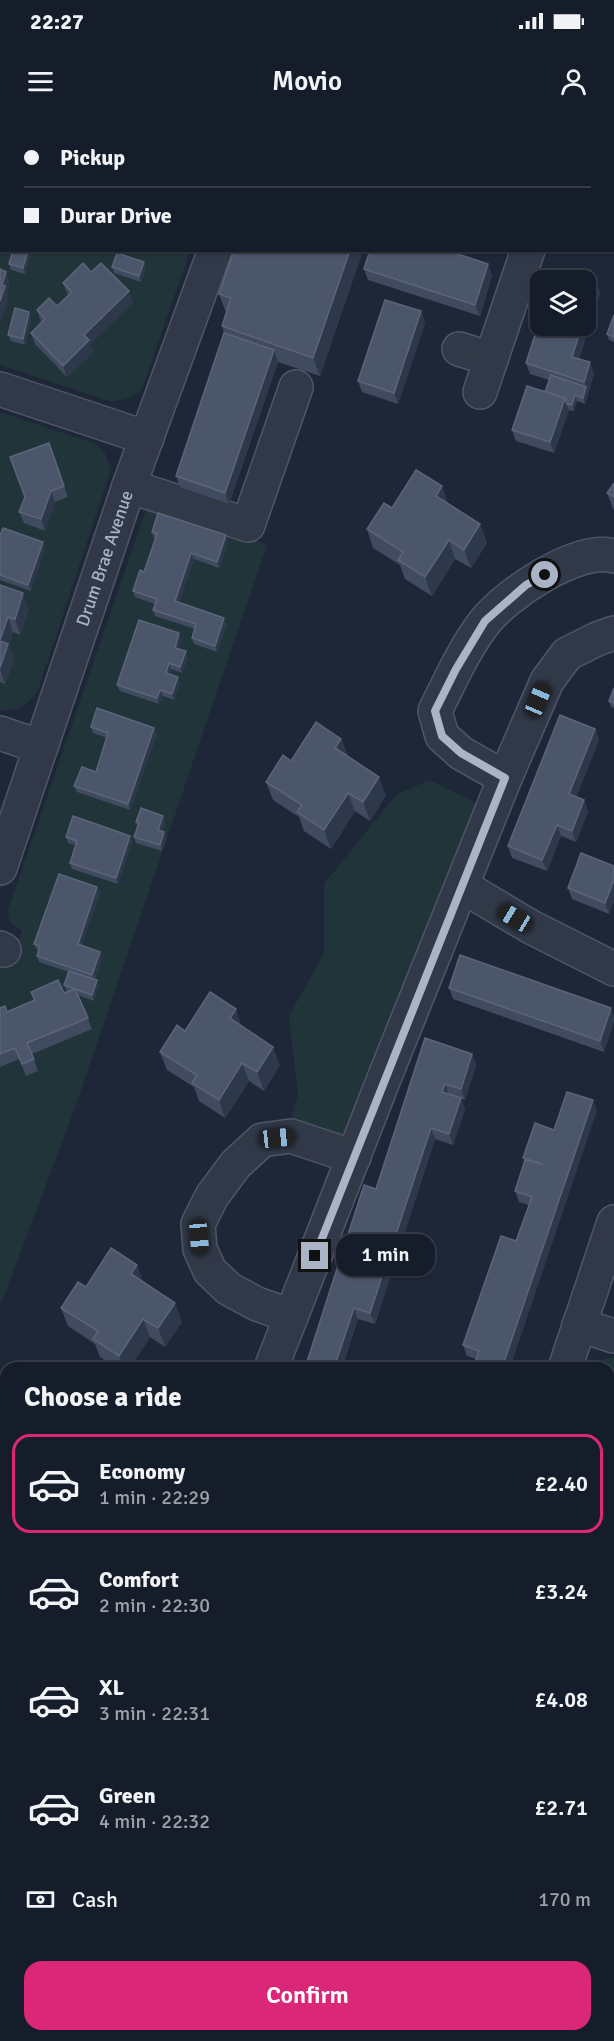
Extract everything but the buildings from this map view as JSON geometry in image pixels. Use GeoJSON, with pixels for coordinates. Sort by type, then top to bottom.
{"type":"FeatureCollection","features":[{"type":"Feature","properties":{"kind":"street","name":"Drum Brae Avenue"},"geometry":{"type":"LineString","coordinates":[[0,868],[129,486],[214,252]]}},
{"type":"Feature","properties":{"kind":"street"},"geometry":{"type":"LineString","coordinates":[[480,392],[527,252]]}},
{"type":"Feature","properties":{"kind":"street"},"geometry":{"type":"LineString","coordinates":[[459,349],[491,359]]}},
{"type":"Feature","properties":{"kind":"street"},"geometry":{"type":"LineString","coordinates":[[129,486],[248,525],[296,387]]}},
{"type":"Feature","properties":{"kind":"street"},"geometry":{"type":"LineString","coordinates":[[0,389],[147,438]]}},
{"type":"Feature","properties":{"kind":"street"},"geometry":{"type":"LineString","coordinates":[[505,778],[461,753],[442,736],[435,711],[456,669],[485,621],[526,585],[563,565],[585,557],[606,554],[614,556]]}},
{"type":"Feature","properties":{"kind":"street"},"geometry":{"type":"LineString","coordinates":[[273,1362],[505,778],[547,681],[567,654],[614,633]]}},
{"type":"Feature","properties":{"kind":"street"},"geometry":{"type":"LineString","coordinates":[[0,733],[41,747]]}},
{"type":"Feature","properties":{"kind":"street"},"geometry":{"type":"LineString","coordinates":[[462,886],[531,927],[614,969]]}},
{"type":"Feature","properties":{"kind":"street"},"geometry":{"type":"LineString","coordinates":[[291,1316],[257,1304],[229,1289],[210,1271],[200,1249],[198,1224],[212,1196],[236,1164],[262,1140],[291,1136],[354,1157]]}},
{"type":"Feature","properties":{"kind":"street"},"geometry":{"type":"LineString","coordinates":[[566,1362],[614,1222]]}},
{"type":"Feature","properties":{"kind":"street"},"geometry":{"type":"LineString","coordinates":[[579,1325],[614,1336]]}},
{"type":"Feature","properties":{"kind":"green space"},"geometry":{"type":"Polygon","coordinates":[[[0,252],[190,252],[142,389],[134,395],[123,400],[109,401],[0,365],[0,252]]]}},
{"type":"Feature","properties":{"kind":"green space"},"geometry":{"type":"Polygon","coordinates":[[[0,412],[96,444],[105,453],[111,470],[38,690],[30,700],[12,710],[0,710],[0,412]]]}},
{"type":"Feature","properties":{"kind":"green space"},"geometry":{"type":"Polygon","coordinates":[[[149,501],[267,545],[77,1102],[0,1307],[0,966],[8,969],[22,931],[11,923],[8,910],[149,501]]]}},
{"type":"Feature","properties":{"kind":"green space"},"geometry":{"type":"Polygon","coordinates":[[[429,780],[477,803],[345,1138],[291,1119],[298,1094],[289,1016],[324,953],[324,884],[396,795],[429,780]]]}},
{"type":"Feature","properties":{"kind":"green space"},"geometry":{"type":"Polygon","coordinates":[[[614,1357],[614,1362],[593,1362],[614,1357]]]}},
{"type":"Feature","properties":{"kind":"route"},"geometry":{"type":"LineString","coordinates":[[315,1256],[505,778],[461,753],[442,736],[435,711],[456,669],[485,621],[526,585],[545,575]]}}]}
